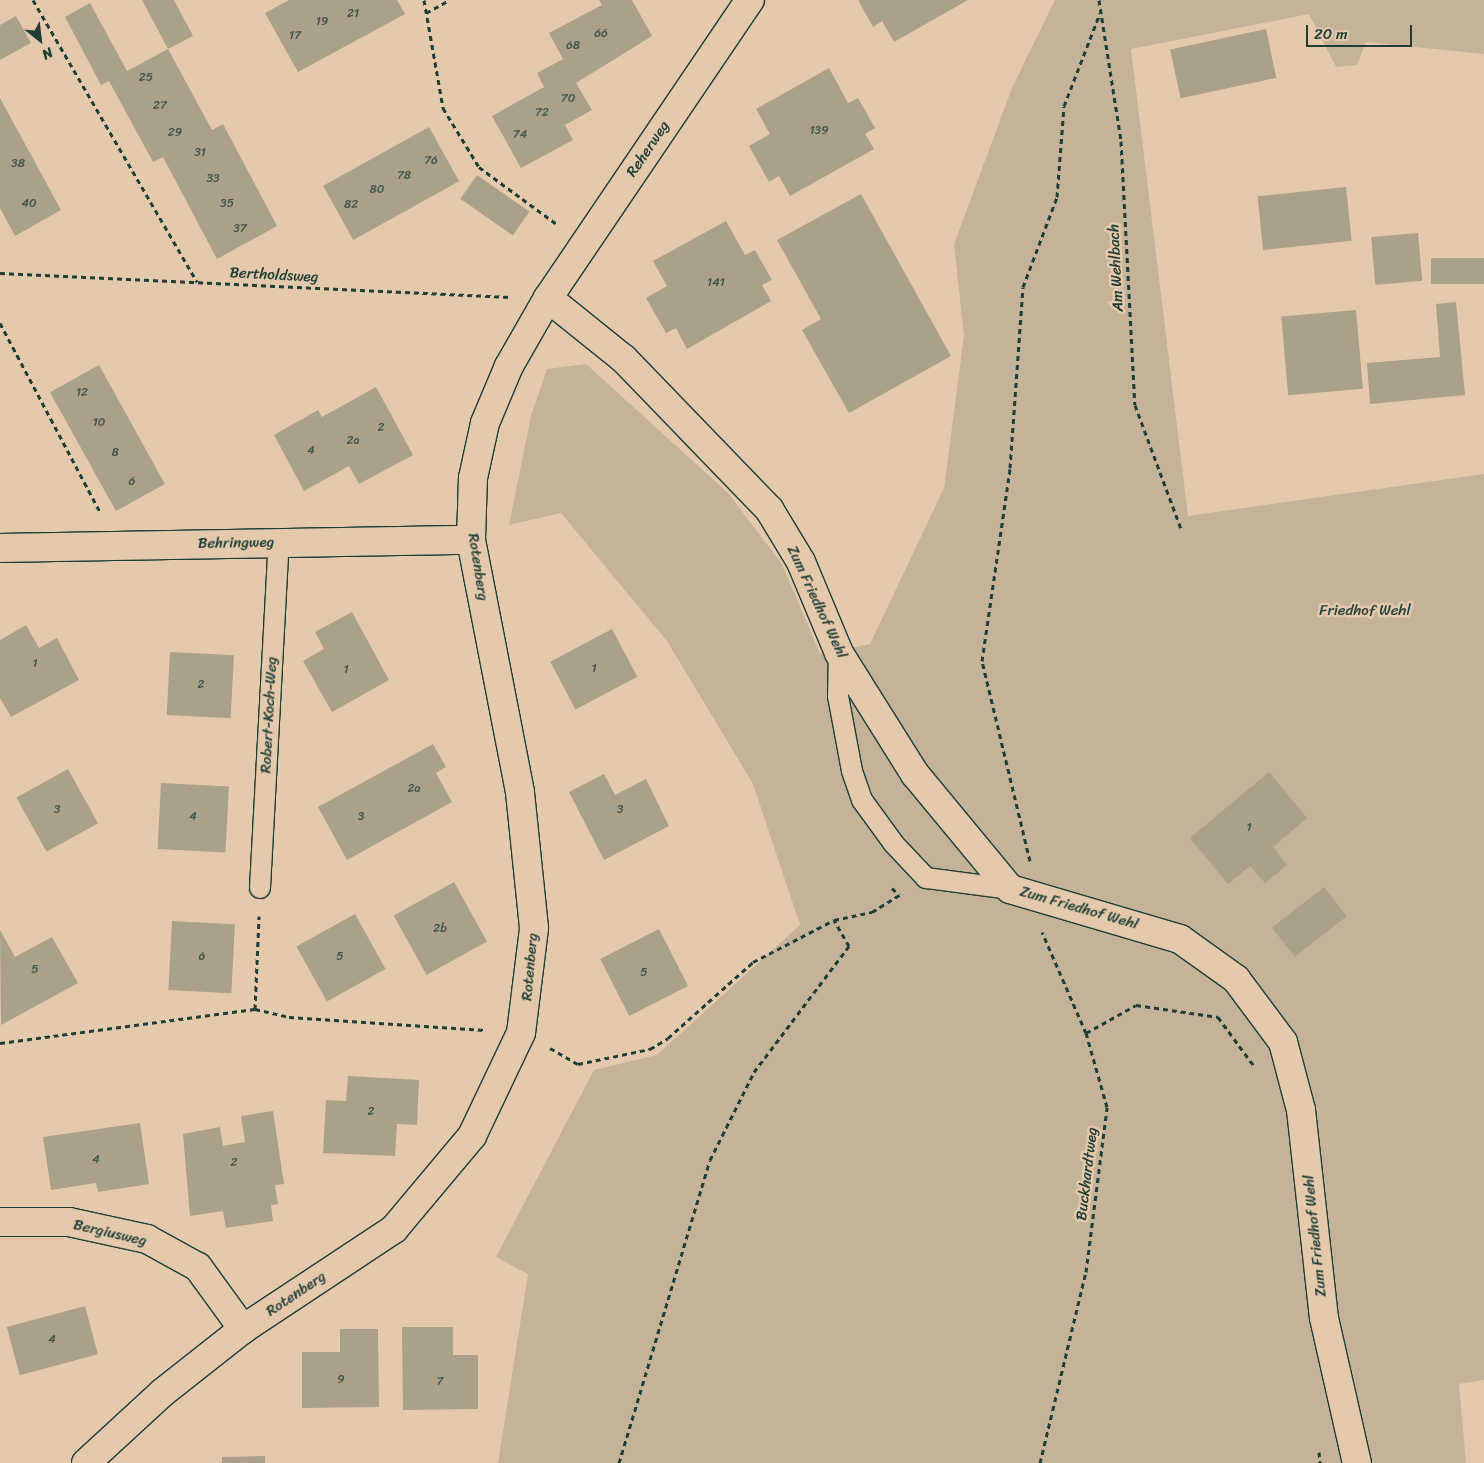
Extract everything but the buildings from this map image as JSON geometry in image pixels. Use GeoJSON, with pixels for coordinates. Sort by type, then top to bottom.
{"type":"FeatureCollection","features":[{"type":"Feature","properties":{"kind":"street","name":"Reherweg"},"geometry":{"type":"LineString","coordinates":[[548,298],[750,0]]}},
{"type":"Feature","properties":{"kind":"street","name":"Zum Friedhof Wehl"},"geometry":{"type":"LineString","coordinates":[[548,298],[624,359],[769,509],[801,562],[839,653],[915,774],[1010,888],[1180,939],[1236,979],[1283,1042],[1302,1110],[1324,1318],[1357,1463]]}},
{"type":"Feature","properties":{"kind":"street","name":"Rotenberg"},"geometry":{"type":"LineString","coordinates":[[86,1463],[162,1393],[243,1329],[394,1229],[472,1136],[521,1032],[534,928],[523,821],[471,540],[473,478],[485,423],[509,366],[548,298]]}},
{"type":"Feature","properties":{"kind":"street","name":"Behringweg"},"geometry":{"type":"LineString","coordinates":[[0,548],[471,540]]}},
{"type":"Feature","properties":{"kind":"street","name":"Bergiusweg"},"geometry":{"type":"LineString","coordinates":[[0,1222],[69,1222],[147,1239],[198,1267],[243,1329]]}},
{"type":"Feature","properties":{"kind":"lane","name":"Robert-Koch-Weg"},"geometry":{"type":"LineString","coordinates":[[260,888],[279,542]]}},
{"type":"Feature","properties":{"kind":"lane"},"geometry":{"type":"LineString","coordinates":[[839,653],[838,696],[862,800],[894,844],[926,878],[1010,888]]}},
{"type":"Feature","properties":{"kind":"path"},"geometry":{"type":"LineString","coordinates":[[33,0],[198,282]]}},
{"type":"Feature","properties":{"kind":"path"},"geometry":{"type":"LineString","coordinates":[[424,0],[443,108],[479,167],[583,244]]}},
{"type":"Feature","properties":{"kind":"path"},"geometry":{"type":"LineString","coordinates":[[426,13],[449,0]]}},
{"type":"Feature","properties":{"kind":"path","name":"Am Wehlbach"},"geometry":{"type":"LineString","coordinates":[[1099,0],[1121,142],[1135,405],[1181,529]]}},
{"type":"Feature","properties":{"kind":"path","name":"Buckhardtweg"},"geometry":{"type":"LineString","coordinates":[[1040,1463],[1086,1272],[1107,1108],[1086,1034],[1036,920],[1038,895],[982,661],[1010,468],[1023,287],[1057,197],[1064,106],[1100,13]]}},
{"type":"Feature","properties":{"kind":"path","name":"Bertholdsweg"},"geometry":{"type":"LineString","coordinates":[[0,273],[548,298]]}},
{"type":"Feature","properties":{"kind":"path"},"geometry":{"type":"LineString","coordinates":[[0,323],[118,545]]}},
{"type":"Feature","properties":{"kind":"path"},"geometry":{"type":"LineString","coordinates":[[0,1043],[255,1009],[289,1017],[521,1032],[578,1064],[650,1049],[668,1038],[753,962],[834,920],[872,912],[926,878]]}},
{"type":"Feature","properties":{"kind":"path"},"geometry":{"type":"LineString","coordinates":[[255,1009],[260,888]]}},
{"type":"Feature","properties":{"kind":"path"},"geometry":{"type":"LineString","coordinates":[[892,888],[899,895]]}},
{"type":"Feature","properties":{"kind":"path"},"geometry":{"type":"LineString","coordinates":[[619,1463],[710,1160],[754,1072],[849,946],[834,920]]}},
{"type":"Feature","properties":{"kind":"path"},"geometry":{"type":"LineString","coordinates":[[1086,1034],[1136,1005],[1218,1017],[1258,1071]]}},
{"type":"Feature","properties":{"kind":"path"},"geometry":{"type":"LineString","coordinates":[[1317,1444],[1320,1463]]}},
{"type":"Feature","properties":{"kind":"green space","name":"Friedhof Wehl"},"geometry":{"type":"Polygon","coordinates":[[[1055,0],[1484,0],[1484,54],[1366,42],[1357,65],[1336,67],[1309,14],[1131,49],[1188,516],[1484,474],[1484,1380],[1459,1384],[1466,1463],[498,1463],[528,1274],[496,1257],[594,1070],[657,1055],[800,925],[753,784],[667,641],[561,513],[509,525],[531,416],[547,369],[586,364],[728,493],[782,564],[820,654],[870,644],[944,488],[964,336],[954,244],[1012,88],[1055,0]]]}}]}
